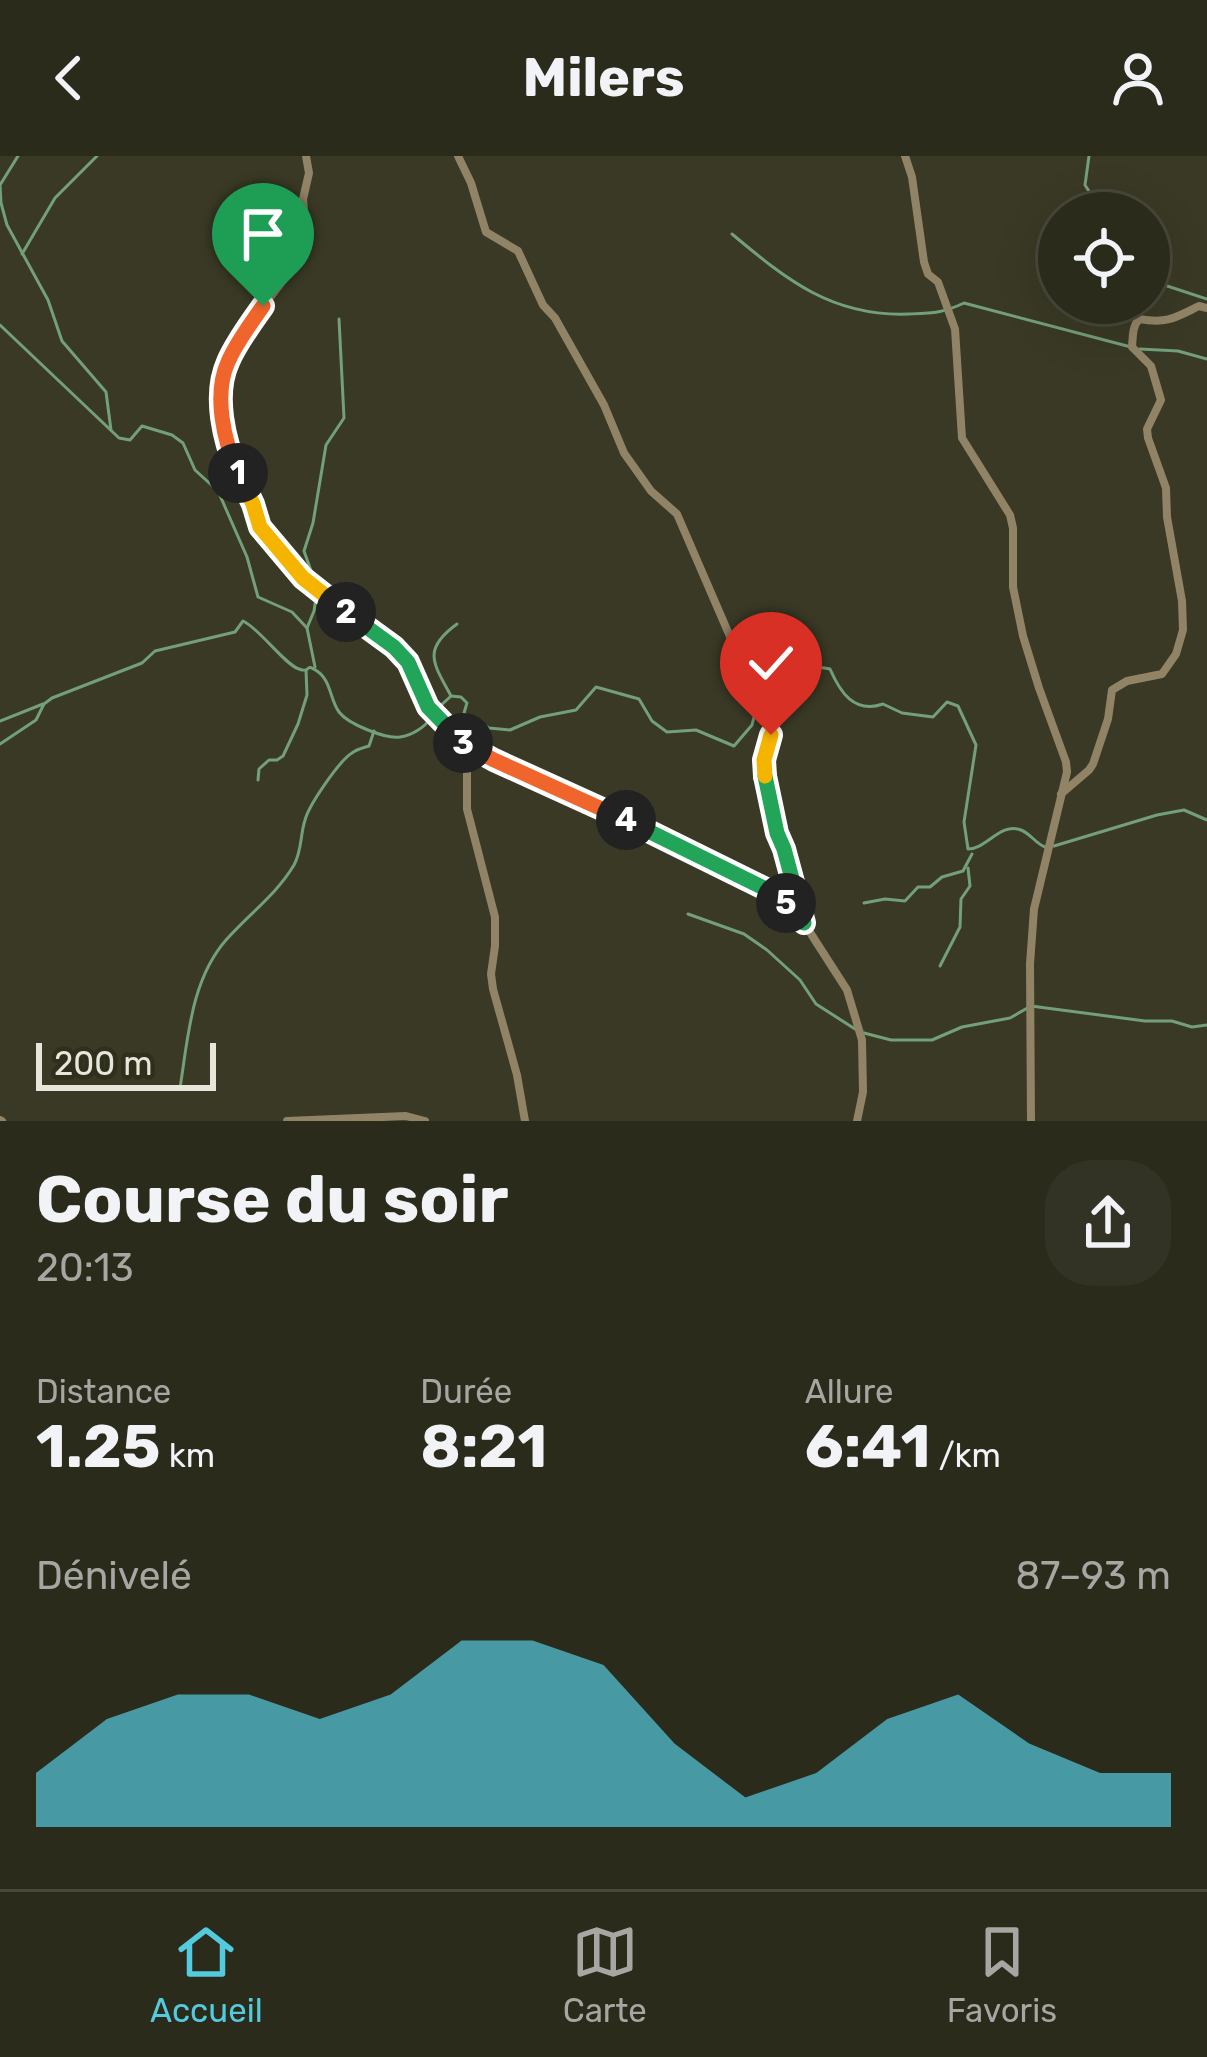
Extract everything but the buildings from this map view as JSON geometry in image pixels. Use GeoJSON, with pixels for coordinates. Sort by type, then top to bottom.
{"type":"FeatureCollection","features":[{"type":"Feature","properties":{"kind":"street"},"geometry":{"type":"LineString","coordinates":[[306,156],[309,173],[295,265],[226,364],[222,410],[227,443],[260,527],[303,578],[394,647],[408,662],[428,707],[462,742],[783,900],[804,923],[847,990],[862,1040],[863,1092],[857,1121]]}},
{"type":"Feature","properties":{"kind":"street"},"geometry":{"type":"LineString","coordinates":[[458,156],[486,232],[518,251],[543,305],[604,405],[624,453],[651,491],[676,514],[710,587],[741,662],[746,701],[770,728],[764,760],[766,789],[804,923]]}},
{"type":"Feature","properties":{"kind":"street"},"geometry":{"type":"LineString","coordinates":[[905,156],[924,262],[928,274],[938,282],[955,329],[962,438],[1010,515],[1013,587],[1023,636],[1066,762],[1034,909],[1031,1121]]}},
{"type":"Feature","properties":{"kind":"street"},"geometry":{"type":"LineString","coordinates":[[1061,794],[1093,764],[1112,690],[1127,681],[1162,674],[1180,642],[1183,601],[1166,488],[1148,438],[1161,400],[1151,366],[1132,347],[1133,334],[1138,319],[1173,320],[1199,306],[1207,308]]}},
{"type":"Feature","properties":{"kind":"street"},"geometry":{"type":"LineString","coordinates":[[462,742],[467,809],[494,917],[493,989],[525,1121]]}},
{"type":"Feature","properties":{"kind":"street"},"geometry":{"type":"LineString","coordinates":[[287,1121],[406,1116],[425,1121]]}},
{"type":"Feature","properties":{"kind":"waterway"},"geometry":{"type":"LineString","coordinates":[[18,156],[0,185],[7,225],[48,300],[62,341],[106,392],[111,430]]}},
{"type":"Feature","properties":{"kind":"waterway"},"geometry":{"type":"LineString","coordinates":[[22,254],[55,198],[97,156]]}},
{"type":"Feature","properties":{"kind":"waterway"},"geometry":{"type":"LineString","coordinates":[[1089,156],[1085,185],[1090,192]]}},
{"type":"Feature","properties":{"kind":"waterway"},"geometry":{"type":"LineString","coordinates":[[732,234],[793,281],[857,309],[925,313],[964,303],[1131,347]]}},
{"type":"Feature","properties":{"kind":"waterway"},"geometry":{"type":"LineString","coordinates":[[1170,287],[1207,299]]}},
{"type":"Feature","properties":{"kind":"waterway"},"geometry":{"type":"LineString","coordinates":[[315,582],[304,551],[326,445],[344,418],[339,319]]}},
{"type":"Feature","properties":{"kind":"waterway"},"geometry":{"type":"LineString","coordinates":[[0,325],[119,438],[130,440],[142,426],[183,443],[195,470],[218,491],[247,557],[258,597],[292,612],[307,628],[315,667]]}},
{"type":"Feature","properties":{"kind":"waterway"},"geometry":{"type":"LineString","coordinates":[[1140,349],[1178,351],[1207,359]]}},
{"type":"Feature","properties":{"kind":"waterway"},"geometry":{"type":"LineString","coordinates":[[307,628],[317,592]]}},
{"type":"Feature","properties":{"kind":"waterway"},"geometry":{"type":"LineString","coordinates":[[0,744],[36,720],[52,698],[142,663],[155,651],[235,632],[243,621],[293,666],[322,675],[339,712],[358,726],[400,737],[431,718]]}},
{"type":"Feature","properties":{"kind":"waterway"},"geometry":{"type":"LineString","coordinates":[[451,696],[434,658],[438,642],[457,624]]}},
{"type":"Feature","properties":{"kind":"waterway"},"geometry":{"type":"LineString","coordinates":[[756,707],[762,704],[783,711],[797,678],[820,667],[830,669],[844,693],[864,706],[883,704],[902,713],[933,717],[947,702],[958,706],[976,745],[964,822],[968,849],[1013,829],[1045,847]]}},
{"type":"Feature","properties":{"kind":"waterway"},"geometry":{"type":"LineString","coordinates":[[258,780],[259,769],[283,756],[298,724],[307,695],[306,670]]}},
{"type":"Feature","properties":{"kind":"waterway"},"geometry":{"type":"LineString","coordinates":[[437,709],[451,696],[461,697],[467,703],[466,715],[489,728],[510,730],[540,717],[576,710],[596,687],[639,699],[652,721],[667,732],[696,730],[734,746],[754,717]]}},
{"type":"Feature","properties":{"kind":"waterway"},"geometry":{"type":"LineString","coordinates":[[0,721],[43,704]]}},
{"type":"Feature","properties":{"kind":"waterway"},"geometry":{"type":"LineString","coordinates":[[180,1088],[193,1010],[214,956],[287,876],[318,794],[346,758],[369,746],[374,731]]}},
{"type":"Feature","properties":{"kind":"waterway"},"geometry":{"type":"LineString","coordinates":[[1054,846],[1184,810],[1207,820]]}},
{"type":"Feature","properties":{"kind":"waterway"},"geometry":{"type":"LineString","coordinates":[[864,903],[905,901],[918,887],[930,887],[942,877],[963,871],[972,854]]}},
{"type":"Feature","properties":{"kind":"waterway"},"geometry":{"type":"LineString","coordinates":[[940,966],[960,927],[961,899],[970,886],[968,868]]}},
{"type":"Feature","properties":{"kind":"waterway"},"geometry":{"type":"LineString","coordinates":[[688,914],[744,934],[800,980],[816,1004],[855,1029]]}},
{"type":"Feature","properties":{"kind":"waterway"},"geometry":{"type":"LineString","coordinates":[[864,1033],[891,1040],[932,1040],[962,1027],[1010,1018],[1031,1006],[1207,1025]]}},
{"type":"Feature","properties":{"kind":"route"},"geometry":{"type":"LineString","coordinates":[[263,306],[226,364],[222,410],[227,443],[260,527],[303,578],[394,647],[415,672],[433,715],[462,742],[770,891],[804,923],[766,789],[764,760],[771,735]]}}]}
